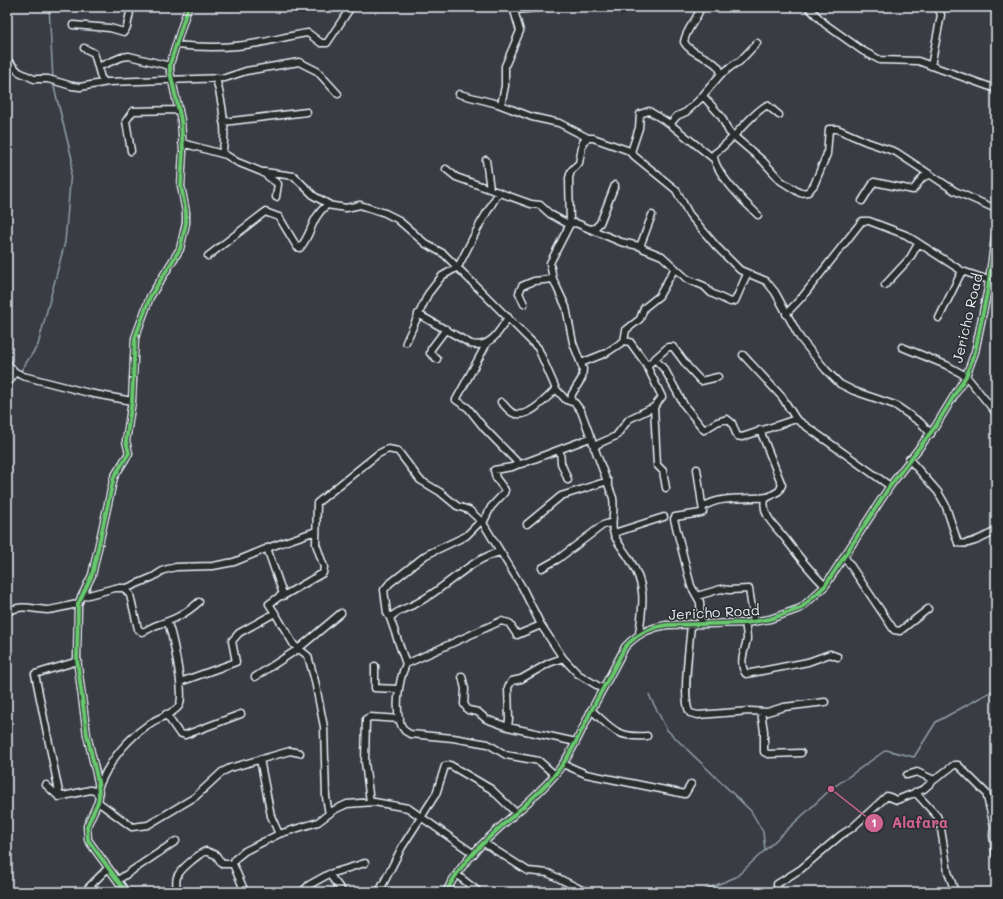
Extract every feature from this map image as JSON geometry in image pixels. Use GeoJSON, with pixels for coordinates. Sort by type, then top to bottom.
{"type":"FeatureCollection","features":[{"type":"Feature","properties":{"kind":"street"},"geometry":{"type":"LineString","coordinates":[[73,25],[110,28],[124,32],[127,27],[131,7]]}},
{"type":"Feature","properties":{"kind":"street"},"geometry":{"type":"LineString","coordinates":[[126,892],[88,840],[86,834],[87,826],[99,799],[99,787],[87,735],[78,661],[78,604],[92,575],[114,477],[129,453],[126,442],[132,401],[135,338],[150,297],[180,249],[186,223],[186,212],[181,186],[182,143],[179,110],[170,66],[188,7]]}},
{"type":"Feature","properties":{"kind":"street"},"geometry":{"type":"LineString","coordinates":[[176,45],[199,48],[262,42],[284,36],[308,33],[321,43],[327,43],[351,7]]}},
{"type":"Feature","properties":{"kind":"street"},"geometry":{"type":"LineString","coordinates":[[501,105],[505,66],[520,31],[514,9],[548,7]]}},
{"type":"Feature","properties":{"kind":"street"},"geometry":{"type":"LineString","coordinates":[[701,7],[699,14],[688,31],[684,42],[688,49],[714,64],[720,70],[721,74]]}},
{"type":"Feature","properties":{"kind":"street"},"geometry":{"type":"LineString","coordinates":[[808,7],[825,24],[863,51],[880,60],[918,61],[996,89]]}},
{"type":"Feature","properties":{"kind":"street"},"geometry":{"type":"LineString","coordinates":[[931,66],[941,15],[938,7]]}},
{"type":"Feature","properties":{"kind":"street"},"geometry":{"type":"LineString","coordinates":[[670,124],[676,116],[686,112],[721,74],[728,71],[739,62],[756,43]]}},
{"type":"Feature","properties":{"kind":"street"},"geometry":{"type":"LineString","coordinates":[[84,48],[94,54],[101,78],[105,82]]}},
{"type":"Feature","properties":{"kind":"street"},"geometry":{"type":"LineString","coordinates":[[98,67],[122,57],[129,56],[170,66]]}},
{"type":"Feature","properties":{"kind":"street"},"geometry":{"type":"LineString","coordinates":[[7,60],[19,72],[34,79],[48,79],[80,87],[105,82],[225,78],[246,71],[299,62],[316,71],[338,94]]}},
{"type":"Feature","properties":{"kind":"street"},"geometry":{"type":"LineString","coordinates":[[216,78],[225,144],[222,154]]}},
{"type":"Feature","properties":{"kind":"street"},"geometry":{"type":"LineString","coordinates":[[459,94],[501,105],[526,115],[559,123],[588,138],[593,138],[612,144],[631,152],[676,190],[689,214],[707,236],[740,270],[766,281],[775,292],[800,338],[826,370],[840,384],[854,392],[894,405],[921,423],[931,434]]}},
{"type":"Feature","properties":{"kind":"street"},"geometry":{"type":"LineString","coordinates":[[702,96],[721,116],[729,132],[763,160],[781,181],[800,193],[808,192],[814,185],[827,154],[829,129],[837,129],[867,142],[896,152],[954,191],[996,209]]}},
{"type":"Feature","properties":{"kind":"street"},"geometry":{"type":"LineString","coordinates":[[714,159],[714,154],[734,136],[758,110],[767,105],[779,115]]}},
{"type":"Feature","properties":{"kind":"street"},"geometry":{"type":"LineString","coordinates":[[131,152],[126,121],[133,111],[179,110]]}},
{"type":"Feature","properties":{"kind":"street"},"geometry":{"type":"LineString","coordinates":[[631,152],[640,124],[640,114],[649,111],[670,124],[714,159],[743,202],[758,215]]}},
{"type":"Feature","properties":{"kind":"street"},"geometry":{"type":"LineString","coordinates":[[223,122],[307,112]]}},
{"type":"Feature","properties":{"kind":"street"},"geometry":{"type":"LineString","coordinates":[[571,401],[572,394],[582,378],[583,369],[573,343],[566,307],[554,279],[550,263],[570,224],[569,178],[571,171],[579,163],[583,142],[588,138]]}},
{"type":"Feature","properties":{"kind":"street"},"geometry":{"type":"LineString","coordinates":[[182,143],[222,154],[262,172],[278,184],[276,197]]}},
{"type":"Feature","properties":{"kind":"street"},"geometry":{"type":"LineString","coordinates":[[486,160],[490,189]]}},
{"type":"Feature","properties":{"kind":"street"},"geometry":{"type":"LineString","coordinates":[[446,169],[456,177],[531,204],[540,205],[550,214],[570,224],[576,223],[631,245],[641,244]]}},
{"type":"Feature","properties":{"kind":"street"},"geometry":{"type":"LineString","coordinates":[[262,172],[294,176],[314,196],[330,205],[346,208],[360,205],[397,219],[426,244],[444,254],[538,348],[556,390],[566,400],[571,401],[581,411],[590,438],[608,481],[615,507],[612,525],[614,533],[638,573],[642,584],[639,634]]}},
{"type":"Feature","properties":{"kind":"street"},"geometry":{"type":"LineString","coordinates":[[862,202],[874,182],[913,190],[923,177],[930,175]]}},
{"type":"Feature","properties":{"kind":"street"},"geometry":{"type":"LineString","coordinates":[[590,229],[595,228],[600,223],[615,185]]}},
{"type":"Feature","properties":{"kind":"street"},"geometry":{"type":"LineString","coordinates":[[406,342],[428,294],[442,276],[458,267],[480,224],[499,192]]}},
{"type":"Feature","properties":{"kind":"street"},"geometry":{"type":"LineString","coordinates":[[208,256],[265,212],[279,217],[297,247],[300,248],[310,234],[314,218],[327,205],[330,205]]}},
{"type":"Feature","properties":{"kind":"street"},"geometry":{"type":"LineString","coordinates":[[641,244],[652,215]]}},
{"type":"Feature","properties":{"kind":"street"},"geometry":{"type":"LineString","coordinates":[[786,314],[803,296],[862,221],[869,221],[906,235],[962,271],[989,280]]}},
{"type":"Feature","properties":{"kind":"street","name":"Jericho Road"},"geometry":{"type":"LineString","coordinates":[[446,892],[457,875],[484,843],[535,797],[555,775],[576,742],[625,647],[639,634],[661,626],[746,623],[788,614],[801,608],[825,586],[890,486],[909,459],[931,434],[966,376],[975,352],[994,257],[996,231]]}},
{"type":"Feature","properties":{"kind":"street"},"geometry":{"type":"LineString","coordinates":[[641,244],[642,248],[662,256],[687,279],[704,286],[711,292],[730,302],[735,301],[747,274]]}},
{"type":"Feature","properties":{"kind":"street"},"geometry":{"type":"LineString","coordinates":[[885,285],[910,258],[918,244]]}},
{"type":"Feature","properties":{"kind":"street"},"geometry":{"type":"LineString","coordinates":[[581,363],[606,354],[624,341],[626,330],[640,319],[644,308],[659,296],[675,268]]}},
{"type":"Feature","properties":{"kind":"street"},"geometry":{"type":"LineString","coordinates":[[939,318],[962,271]]}},
{"type":"Feature","properties":{"kind":"street"},"geometry":{"type":"LineString","coordinates":[[524,304],[519,293],[522,286],[534,281],[554,279]]}},
{"type":"Feature","properties":{"kind":"street"},"geometry":{"type":"LineString","coordinates":[[988,288],[996,289]]}},
{"type":"Feature","properties":{"kind":"street"},"geometry":{"type":"LineString","coordinates":[[418,314],[471,344],[479,345],[492,340],[508,317]]}},
{"type":"Feature","properties":{"kind":"street"},"geometry":{"type":"LineString","coordinates":[[437,359],[430,353],[431,349],[446,329]]}},
{"type":"Feature","properties":{"kind":"street"},"geometry":{"type":"LineString","coordinates":[[594,448],[598,444],[616,436],[630,419],[654,407],[662,397],[646,364],[630,342],[624,341]]}},
{"type":"Feature","properties":{"kind":"street"},"geometry":{"type":"LineString","coordinates":[[487,343],[456,400],[468,408],[484,428],[519,464]]}},
{"type":"Feature","properties":{"kind":"street"},"geometry":{"type":"LineString","coordinates":[[646,364],[649,364],[668,348],[673,347],[701,381],[718,377]]}},
{"type":"Feature","properties":{"kind":"street"},"geometry":{"type":"LineString","coordinates":[[902,347],[946,365],[966,376],[996,413]]}},
{"type":"Feature","properties":{"kind":"street"},"geometry":{"type":"LineString","coordinates":[[743,355],[782,398],[796,419],[890,486]]}},
{"type":"Feature","properties":{"kind":"street"},"geometry":{"type":"LineString","coordinates":[[655,359],[665,370],[684,404],[704,430],[717,422],[727,419],[732,423],[736,434],[739,437],[796,419]]}},
{"type":"Feature","properties":{"kind":"street"},"geometry":{"type":"LineString","coordinates":[[7,363],[15,372],[23,376],[82,392],[132,401]]}},
{"type":"Feature","properties":{"kind":"street"},"geometry":{"type":"LineString","coordinates":[[7,385],[15,372]]}},
{"type":"Feature","properties":{"kind":"street"},"geometry":{"type":"LineString","coordinates":[[501,402],[510,412],[518,414],[538,407],[556,390]]}},
{"type":"Feature","properties":{"kind":"street"},"geometry":{"type":"LineString","coordinates":[[654,407],[657,465],[663,471],[666,488]]}},
{"type":"Feature","properties":{"kind":"street"},"geometry":{"type":"LineString","coordinates":[[703,507],[707,504],[730,498],[767,496],[779,491],[782,485],[760,430]]}},
{"type":"Feature","properties":{"kind":"street"},"geometry":{"type":"LineString","coordinates":[[555,775],[539,761],[506,755],[488,744],[408,733],[402,728],[398,689],[406,664],[390,618],[387,614],[384,600],[384,590],[389,584],[426,555],[466,536],[481,523],[505,490],[496,478],[494,470],[512,468],[519,464],[590,438]]}},
{"type":"Feature","properties":{"kind":"street"},"geometry":{"type":"LineString","coordinates":[[329,814],[326,797],[324,727],[320,702],[308,656],[298,649],[269,604],[323,573],[324,566],[316,544],[317,504],[378,454],[388,450],[398,451],[420,480],[440,492],[457,506],[469,510],[481,523],[500,552],[522,587],[541,625],[563,658],[578,674],[603,690]]}},
{"type":"Feature","properties":{"kind":"street"},"geometry":{"type":"LineString","coordinates":[[560,450],[562,463],[568,480]]}},
{"type":"Feature","properties":{"kind":"street"},"geometry":{"type":"LineString","coordinates":[[909,459],[938,492],[945,504],[958,543],[962,544],[971,542],[996,531]]}},
{"type":"Feature","properties":{"kind":"street"},"geometry":{"type":"LineString","coordinates":[[697,470],[703,507],[701,513],[678,516],[674,520],[691,586],[700,602],[700,624]]}},
{"type":"Feature","properties":{"kind":"street"},"geometry":{"type":"LineString","coordinates":[[527,524],[561,496],[608,481]]}},
{"type":"Feature","properties":{"kind":"street"},"geometry":{"type":"LineString","coordinates":[[767,496],[764,503],[768,518],[799,558],[825,586]]}},
{"type":"Feature","properties":{"kind":"street"},"geometry":{"type":"LineString","coordinates":[[614,533],[664,517]]}},
{"type":"Feature","properties":{"kind":"street"},"geometry":{"type":"LineString","coordinates":[[542,568],[558,559],[603,525],[610,523],[612,525]]}},
{"type":"Feature","properties":{"kind":"street"},"geometry":{"type":"LineString","coordinates":[[81,597],[138,584],[164,570],[176,567],[213,566],[234,562],[267,548],[316,531]]}},
{"type":"Feature","properties":{"kind":"street"},"geometry":{"type":"LineString","coordinates":[[267,548],[283,596]]}},
{"type":"Feature","properties":{"kind":"street"},"geometry":{"type":"LineString","coordinates":[[390,618],[394,614],[417,603],[442,588],[486,556],[500,552]]}},
{"type":"Feature","properties":{"kind":"street"},"geometry":{"type":"LineString","coordinates":[[844,556],[894,630],[900,631],[928,609]]}},
{"type":"Feature","properties":{"kind":"street"},"geometry":{"type":"LineString","coordinates":[[124,588],[130,595],[132,609],[140,631],[145,631],[156,625],[168,623],[182,616],[199,602]]}},
{"type":"Feature","properties":{"kind":"street"},"geometry":{"type":"LineString","coordinates":[[698,596],[721,589],[749,589],[754,622]]}},
{"type":"Feature","properties":{"kind":"street"},"geometry":{"type":"LineString","coordinates":[[7,612],[16,607],[48,610],[61,606],[78,604]]}},
{"type":"Feature","properties":{"kind":"street"},"geometry":{"type":"LineString","coordinates":[[180,682],[236,662],[232,641],[239,633],[275,613]]}},
{"type":"Feature","properties":{"kind":"street"},"geometry":{"type":"LineString","coordinates":[[255,677],[298,649],[341,613]]}},
{"type":"Feature","properties":{"kind":"street"},"geometry":{"type":"LineString","coordinates":[[406,664],[501,621],[509,623],[517,635],[541,625]]}},
{"type":"Feature","properties":{"kind":"street"},"geometry":{"type":"LineString","coordinates":[[99,787],[117,753],[137,733],[177,708],[180,704],[180,682],[174,639],[168,623]]}},
{"type":"Feature","properties":{"kind":"street"},"geometry":{"type":"LineString","coordinates":[[746,623],[747,638],[743,654],[744,670],[746,674],[808,662],[830,654],[838,657]]}},
{"type":"Feature","properties":{"kind":"street"},"geometry":{"type":"LineString","coordinates":[[691,624],[686,681],[687,708],[690,713],[698,715],[767,712],[784,707],[825,702]]}},
{"type":"Feature","properties":{"kind":"street"},"geometry":{"type":"LineString","coordinates":[[508,727],[510,719],[508,687],[512,681],[563,658]]}},
{"type":"Feature","properties":{"kind":"street"},"geometry":{"type":"LineString","coordinates":[[60,797],[35,674],[78,661]]}},
{"type":"Feature","properties":{"kind":"street"},"geometry":{"type":"LineString","coordinates":[[375,666],[375,688],[398,689]]}},
{"type":"Feature","properties":{"kind":"street"},"geometry":{"type":"LineString","coordinates":[[462,676],[465,689],[464,704],[468,710],[478,712],[486,719],[508,727],[576,742]]}},
{"type":"Feature","properties":{"kind":"street"},"geometry":{"type":"LineString","coordinates":[[592,710],[620,734],[629,737],[647,736]]}},
{"type":"Feature","properties":{"kind":"street"},"geometry":{"type":"LineString","coordinates":[[761,712],[764,731],[764,752],[768,754],[801,752]]}},
{"type":"Feature","properties":{"kind":"street"},"geometry":{"type":"LineString","coordinates":[[166,714],[179,733],[185,735],[241,714]]}},
{"type":"Feature","properties":{"kind":"street"},"geometry":{"type":"LineString","coordinates":[[370,802],[365,762],[366,719],[370,717],[400,719]]}},
{"type":"Feature","properties":{"kind":"street"},"geometry":{"type":"LineString","coordinates":[[60,797],[90,790],[95,792],[99,799],[132,827],[148,825],[195,796],[222,772],[260,759],[290,751],[300,753]]}},
{"type":"Feature","properties":{"kind":"street"},"geometry":{"type":"LineString","coordinates":[[260,759],[271,816],[279,834]]}},
{"type":"Feature","properties":{"kind":"street"},"geometry":{"type":"LineString","coordinates":[[563,764],[586,774],[685,794],[691,784]]}},
{"type":"Feature","properties":{"kind":"street"},"geometry":{"type":"LineString","coordinates":[[778,892],[777,884],[801,870],[841,835],[852,828],[887,796],[897,800],[924,789],[956,764],[984,790],[994,826],[996,855]]}},
{"type":"Feature","properties":{"kind":"street"},"geometry":{"type":"LineString","coordinates":[[379,892],[402,847],[436,794],[444,767],[448,765],[491,789],[516,813]]}},
{"type":"Feature","properties":{"kind":"street"},"geometry":{"type":"LineString","coordinates":[[907,775],[917,772],[934,780]]}},
{"type":"Feature","properties":{"kind":"street"},"geometry":{"type":"LineString","coordinates":[[46,785],[60,797]]}},
{"type":"Feature","properties":{"kind":"street"},"geometry":{"type":"LineString","coordinates":[[915,792],[937,816],[940,823],[948,872],[955,892]]}},
{"type":"Feature","properties":{"kind":"street"},"geometry":{"type":"LineString","coordinates":[[245,892],[233,864],[235,858],[245,851],[279,834],[318,822],[329,814],[348,804],[370,802],[408,808],[474,854]]}},
{"type":"Feature","properties":{"kind":"street"},"geometry":{"type":"LineString","coordinates":[[118,880],[176,841]]}},
{"type":"Feature","properties":{"kind":"street"},"geometry":{"type":"LineString","coordinates":[[484,843],[528,871],[548,873],[586,892]]}},
{"type":"Feature","properties":{"kind":"street"},"geometry":{"type":"LineString","coordinates":[[174,892],[177,889],[176,877],[206,851],[216,855],[222,864],[233,864]]}},
{"type":"Feature","properties":{"kind":"street"},"geometry":{"type":"LineString","coordinates":[[302,892],[309,885],[329,874],[365,863]]}},
{"type":"Feature","properties":{"kind":"street"},"geometry":{"type":"LineString","coordinates":[[84,892],[108,868]]}},
{"type":"Feature","properties":{"kind":"street"},"geometry":{"type":"LineString","coordinates":[[329,874],[343,892]]}},
{"type":"Feature","properties":{"kind":"street"},"geometry":{"type":"LineString","coordinates":[[457,875],[479,892]]}},
{"type":"Feature","properties":{"kind":"waterway"},"geometry":{"type":"LineString","coordinates":[[49,7],[53,79]]}},
{"type":"Feature","properties":{"kind":"waterway"},"geometry":{"type":"LineString","coordinates":[[20,372],[38,345],[65,242],[72,159],[53,83]]}},
{"type":"Feature","properties":{"kind":"waterway"},"geometry":{"type":"LineString","coordinates":[[7,392],[18,375]]}},
{"type":"Feature","properties":{"kind":"waterway"},"geometry":{"type":"LineString","coordinates":[[699,892],[736,877],[831,789],[886,750],[914,757],[936,722],[996,689]]}},
{"type":"Feature","properties":{"kind":"waterway"},"geometry":{"type":"LineString","coordinates":[[649,695],[667,730],[751,811],[763,832],[765,851]]}},
{"type":"Feature","properties":{"kind":"cycle path"},"geometry":{"type":"LineString","coordinates":[[126,892],[88,840],[87,826],[98,802],[99,796],[98,782],[87,735],[77,659],[78,604],[92,575],[114,477],[129,453],[126,441],[132,401],[135,338],[150,297],[180,249],[186,223],[186,212],[181,186],[183,151],[181,120],[170,72],[170,64],[188,7]]}},
{"type":"Feature","properties":{"kind":"cycle path"},"geometry":{"type":"LineString","coordinates":[[446,892],[468,859],[481,845],[540,791],[565,761],[625,647],[634,638],[649,630],[667,625],[745,623],[770,619],[801,608],[825,586],[890,486],[935,427],[966,376],[975,352],[988,288],[996,231]]}},
{"type":"Feature","properties":{"kind":"place","name":"Alafara"},"geometry":{"type":"Point","coordinates":[831,789]}}]}
